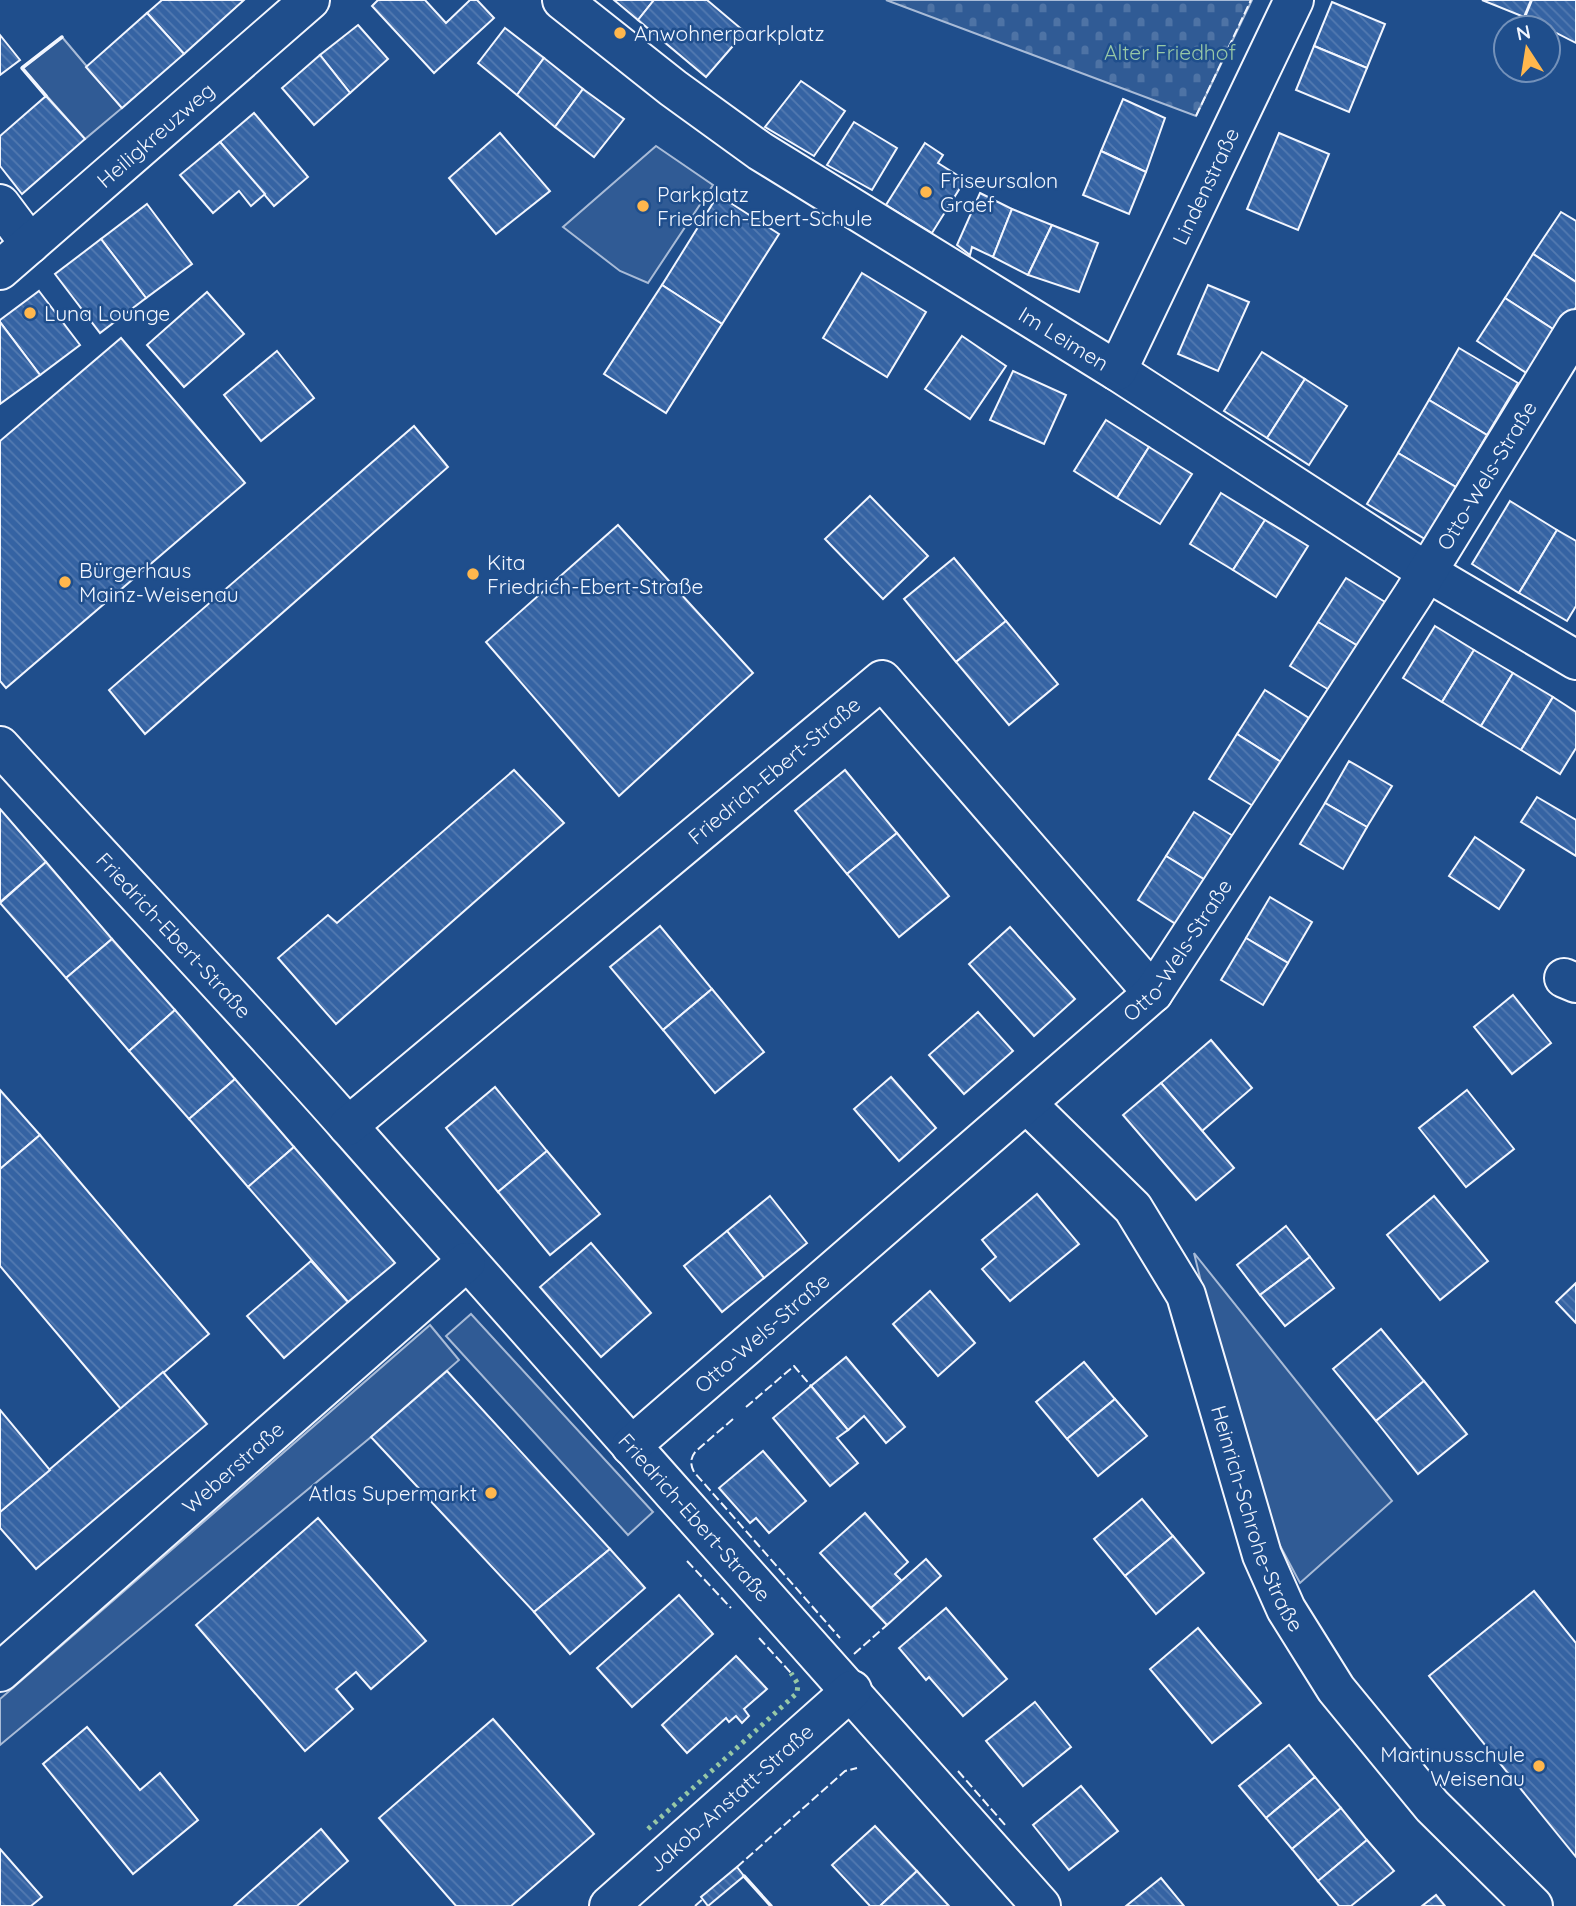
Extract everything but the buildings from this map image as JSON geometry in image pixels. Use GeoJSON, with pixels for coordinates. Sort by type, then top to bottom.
{"type":"FeatureCollection","features":[{"type":"Feature","properties":{"kind":"street","name":"Heiligkreuzweg"},"geometry":{"type":"LineString","coordinates":[[0,270],[310,0]]}},
{"type":"Feature","properties":{"kind":"street","name":"Im Leimen"},"geometry":{"type":"LineString","coordinates":[[562,0],[673,88],[760,151],[1117,371],[1427,572],[1576,660]]}},
{"type":"Feature","properties":{"kind":"street","name":"Lindenstraße"},"geometry":{"type":"LineString","coordinates":[[1117,371],[1294,0]]}},
{"type":"Feature","properties":{"kind":"street"},"geometry":{"type":"LineString","coordinates":[[0,204],[30,244]]}},
{"type":"Feature","properties":{"kind":"street","name":"Otto-Wels-Straße"},"geometry":{"type":"LineString","coordinates":[[631,1446],[1153,993],[1427,572],[1576,329]]}},
{"type":"Feature","properties":{"kind":"street","name":"Friedrich-Ebert-Straße"},"geometry":{"type":"LineString","coordinates":[[348,1126],[882,680],[1153,993]]}},
{"type":"Feature","properties":{"kind":"street","name":"Friedrich-Ebert-Straße"},"geometry":{"type":"LineString","coordinates":[[0,746],[348,1126],[466,1262],[852,1690],[1041,1906]]}},
{"type":"Feature","properties":{"kind":"street","name":"Heinrich-Schrohe-Straße"},"geometry":{"type":"LineString","coordinates":[[1027,1104],[1133,1208],[1186,1295],[1262,1556],[1286,1609],[1336,1689],[1432,1806],[1533,1906]]}},
{"type":"Feature","properties":{"kind":"street","name":"Weberstraße"},"geometry":{"type":"LineString","coordinates":[[0,1672],[466,1262]]}},
{"type":"Feature","properties":{"kind":"street","name":"Jakob-Anstatt-Straße"},"geometry":{"type":"LineString","coordinates":[[610,1906],[852,1690]]}},
{"type":"Feature","properties":{"kind":"green space","name":"Alter Friedhof"},"geometry":{"type":"Polygon","coordinates":[[[886,0],[1252,0],[1196,116],[886,0]]]}},
{"type":"Feature","properties":{"kind":"shaded area"},"geometry":{"type":"Polygon","coordinates":[[[62,37],[122,108],[85,139],[22,68],[62,37]]]}},
{"type":"Feature","properties":{"kind":"shaded area","name":"Parkplatz Friedrich-Ebert-Schule"},"geometry":{"type":"Polygon","coordinates":[[[656,146],[713,185],[648,283],[620,271],[563,227],[656,146]]]}},
{"type":"Feature","properties":{"kind":"shaded area"},"geometry":{"type":"Polygon","coordinates":[[[1194,1253],[1392,1501],[1300,1583],[1252,1493],[1194,1253]]]}},
{"type":"Feature","properties":{"kind":"shaded area"},"geometry":{"type":"Polygon","coordinates":[[[471,1314],[653,1512],[628,1535],[446,1336],[471,1314]]]}},
{"type":"Feature","properties":{"kind":"shaded area"},"geometry":{"type":"Polygon","coordinates":[[[430,1325],[459,1360],[371,1437],[0,1745],[0,1699],[430,1325]]]}},
{"type":"Feature","properties":{"kind":"hedge"},"geometry":{"type":"LineString","coordinates":[[648,1829],[797,1693],[798,1684],[791,1673]]}},
{"type":"Feature","properties":{"kind":"fence"},"geometry":{"type":"LineString","coordinates":[[1196,116],[1251,0]]}},
{"type":"Feature","properties":{"kind":"fence"},"geometry":{"type":"LineString","coordinates":[[746,1407],[794,1366],[811,1386]]}},
{"type":"Feature","properties":{"kind":"fence"},"geometry":{"type":"LineString","coordinates":[[733,1419],[696,1451],[691,1461],[694,1472],[840,1638]]}},
{"type":"Feature","properties":{"kind":"fence"},"geometry":{"type":"LineString","coordinates":[[687,1561],[731,1608]]}},
{"type":"Feature","properties":{"kind":"fence"},"geometry":{"type":"LineString","coordinates":[[854,1654],[887,1625]]}},
{"type":"Feature","properties":{"kind":"fence"},"geometry":{"type":"LineString","coordinates":[[759,1638],[791,1673]]}},
{"type":"Feature","properties":{"kind":"fence"},"geometry":{"type":"LineString","coordinates":[[737,1867],[845,1771],[857,1768]]}},
{"type":"Feature","properties":{"kind":"fence"},"geometry":{"type":"LineString","coordinates":[[958,1771],[1006,1826]]}},
{"type":"Feature","properties":{"kind":"fence"},"geometry":{"type":"LineString","coordinates":[[695,1906],[703,1899]]}},
{"type":"Feature","properties":{"kind":"wall"},"geometry":{"type":"LineString","coordinates":[[46,96],[22,68],[62,37]]}},
{"type":"Feature","properties":{"kind":"wall"},"geometry":{"type":"LineString","coordinates":[[744,1876],[771,1906]]}},
{"type":"Feature","properties":{"kind":"place","name":"Anwohnerparkplatz"},"geometry":{"type":"Point","coordinates":[620,33]}},
{"type":"Feature","properties":{"kind":"place","name":"Friseursalon Graef"},"geometry":{"type":"Point","coordinates":[926,192]}},
{"type":"Feature","properties":{"kind":"place","name":"Parkplatz Friedrich-Ebert-Schule"},"geometry":{"type":"Point","coordinates":[643,206]}},
{"type":"Feature","properties":{"kind":"place","name":"Luna Lounge"},"geometry":{"type":"Point","coordinates":[30,313]}},
{"type":"Feature","properties":{"kind":"place","name":"Kita Friedrich-Ebert-Straße"},"geometry":{"type":"Point","coordinates":[473,574]}},
{"type":"Feature","properties":{"kind":"place","name":"Bürgerhaus Mainz-Weisenau"},"geometry":{"type":"Point","coordinates":[65,582]}},
{"type":"Feature","properties":{"kind":"place","name":"Atlas Supermarkt"},"geometry":{"type":"Point","coordinates":[491,1493]}},
{"type":"Feature","properties":{"kind":"place","name":"Martinusschule Weisenau"},"geometry":{"type":"Point","coordinates":[1539,1766]}}]}
